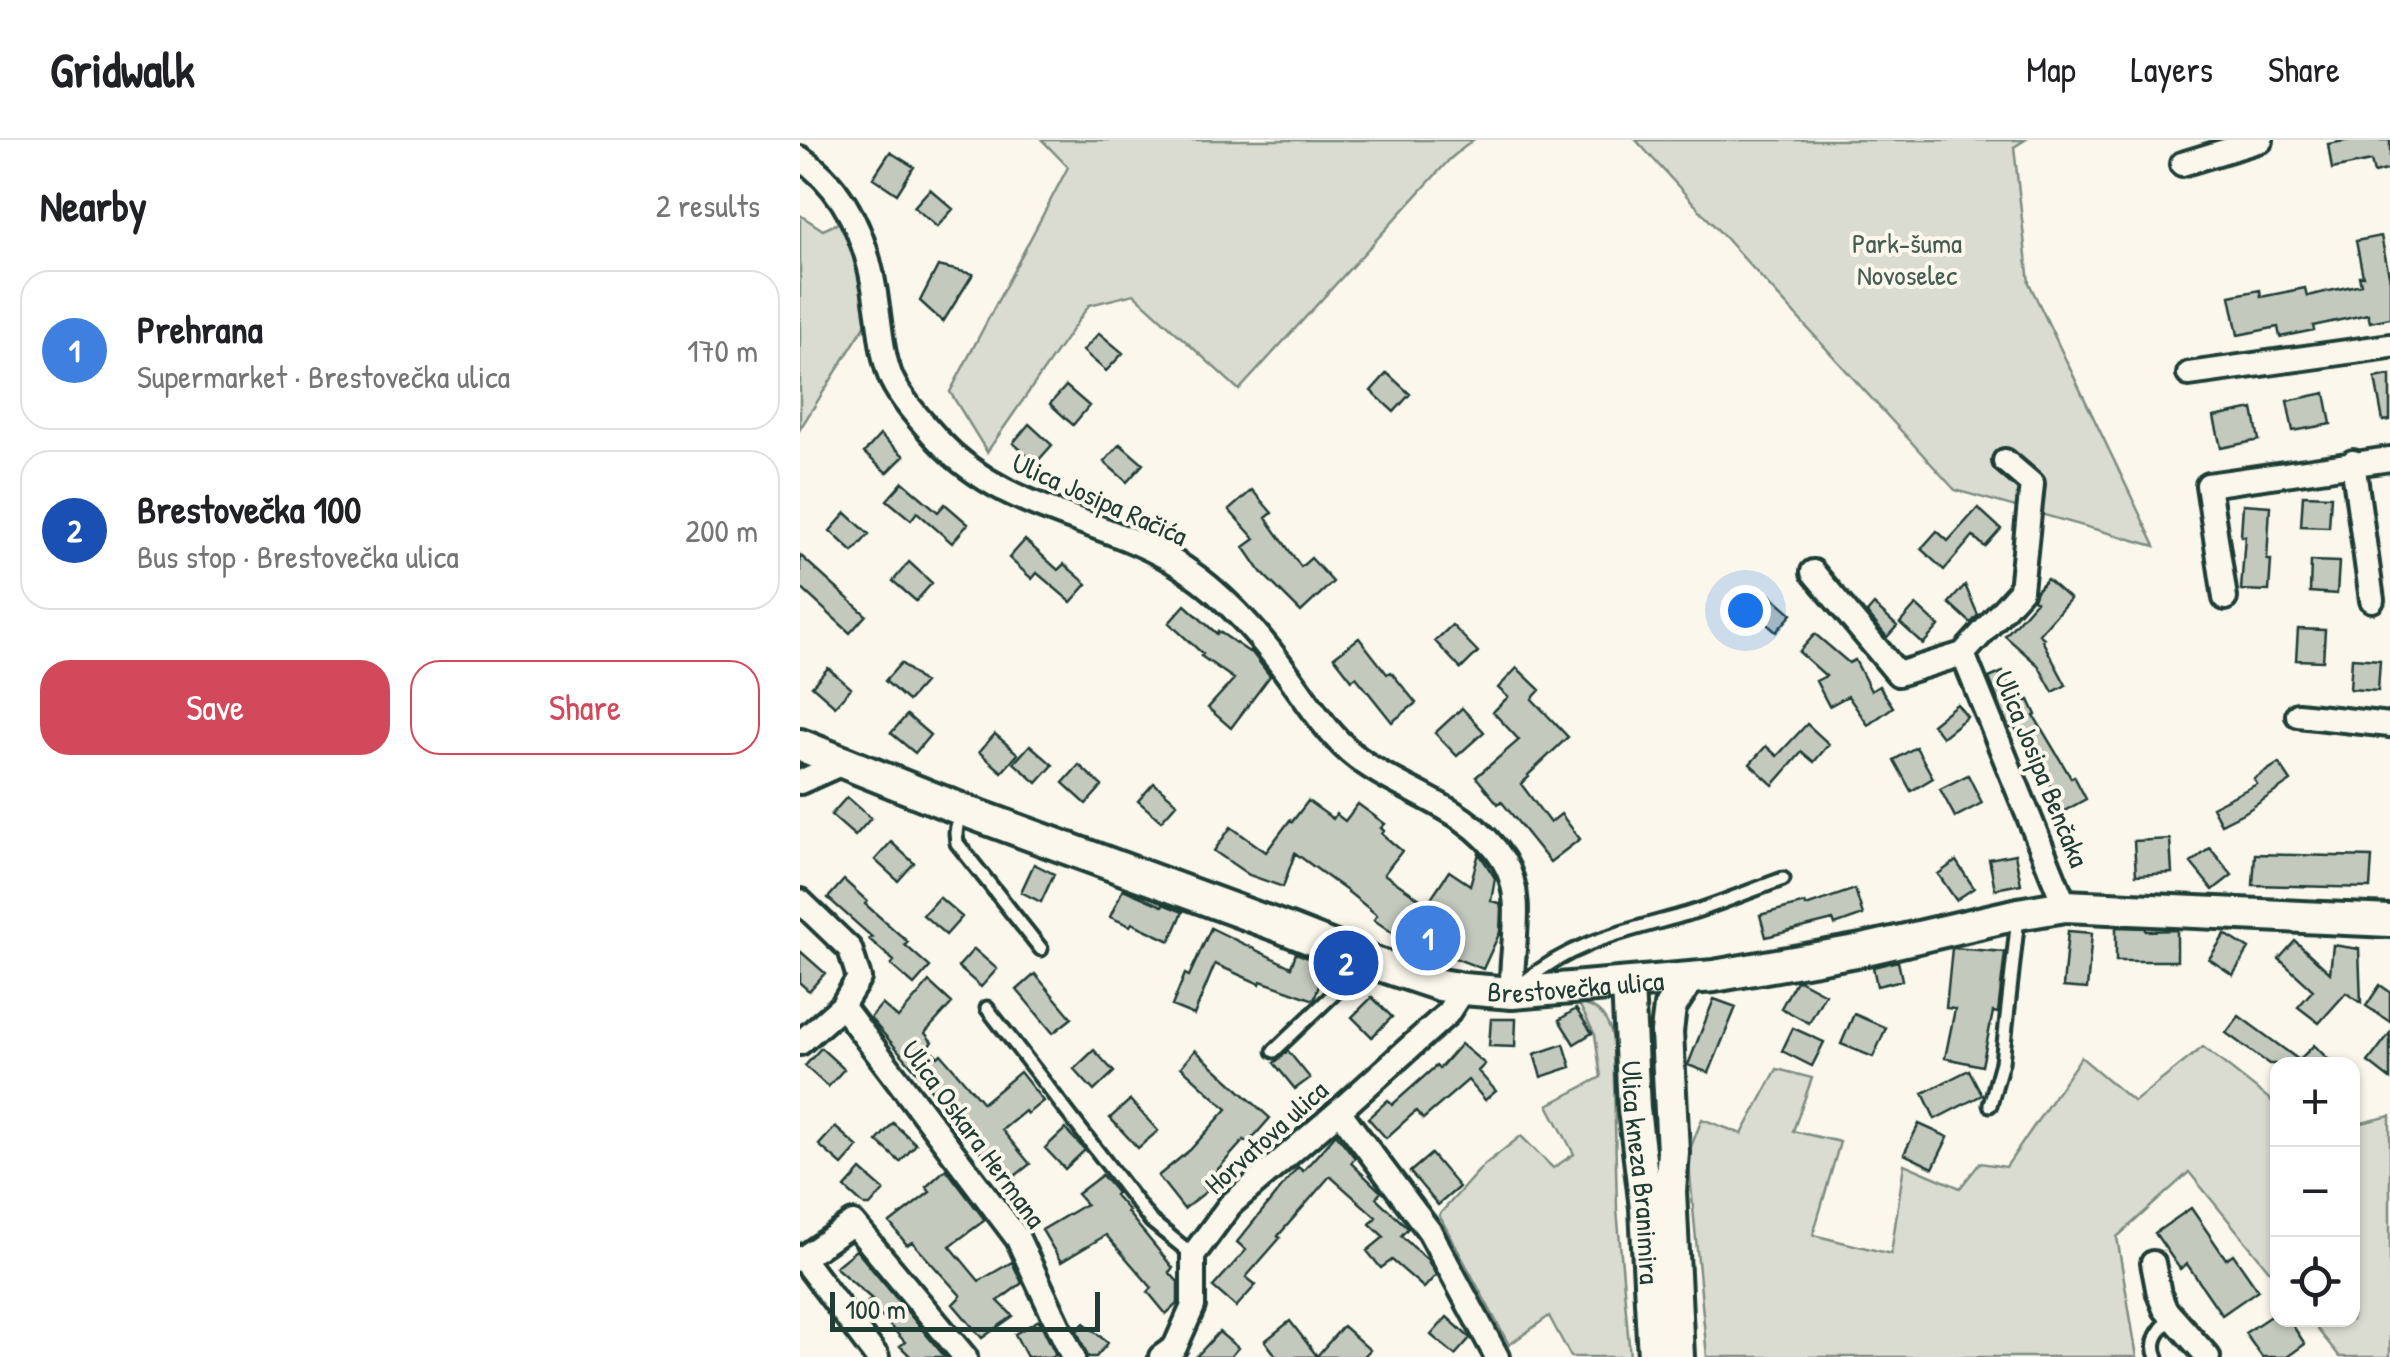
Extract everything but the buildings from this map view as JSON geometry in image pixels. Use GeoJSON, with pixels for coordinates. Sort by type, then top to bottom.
{"type":"FeatureCollection","features":[{"type":"Feature","properties":{"kind":"street"},"geometry":{"type":"LineString","coordinates":[[2182,164],[2218,146],[2260,140]]}},
{"type":"Feature","properties":{"kind":"street","name":"Ulica Josipa Račića"},"geometry":{"type":"LineString","coordinates":[[800,158],[828,182],[850,209],[870,269],[881,338],[894,384],[938,440],[968,469],[1000,489],[1143,545],[1191,574],[1241,616],[1306,702],[1352,754],[1393,782],[1461,819],[1496,850],[1516,889],[1512,993]]}},
{"type":"Feature","properties":{"kind":"street"},"geometry":{"type":"LineString","coordinates":[[2189,374],[2390,346]]}},
{"type":"Feature","properties":{"kind":"street"},"geometry":{"type":"LineString","coordinates":[[2226,598],[2208,485],[2390,458]]}},
{"type":"Feature","properties":{"kind":"street","name":"Ulica Josipa Benčaka"},"geometry":{"type":"LineString","coordinates":[[1813,572],[1898,674],[1963,654],[2020,590],[2032,484],[2006,461]]}},
{"type":"Feature","properties":{"kind":"street"},"geometry":{"type":"LineString","coordinates":[[2352,462],[2372,600]]}},
{"type":"Feature","properties":{"kind":"street","name":"Ulica Josipa Benčaka"},"geometry":{"type":"LineString","coordinates":[[1963,654],[2065,906]]}},
{"type":"Feature","properties":{"kind":"street"},"geometry":{"type":"LineString","coordinates":[[2298,716],[2390,725]]}},
{"type":"Feature","properties":{"kind":"street","name":"Brestovečka ulica"},"geometry":{"type":"LineString","coordinates":[[800,745],[1368,961],[1464,989],[1512,993],[1714,976],[1862,950],[2065,906],[2390,922]]}},
{"type":"Feature","properties":{"kind":"street"},"geometry":{"type":"LineString","coordinates":[[800,782],[845,762]]}},
{"type":"Feature","properties":{"kind":"street"},"geometry":{"type":"LineString","coordinates":[[800,901],[850,948],[859,978],[842,1006],[800,1043]]}},
{"type":"Feature","properties":{"kind":"street","name":"Ulica kneza Branimira"},"geometry":{"type":"LineString","coordinates":[[1678,1357],[1667,1022],[1674,999],[1688,979]]}},
{"type":"Feature","properties":{"kind":"street","name":"Ulica kneza Branimira"},"geometry":{"type":"LineString","coordinates":[[1632,984],[1645,999],[1650,1014],[1655,1133],[1670,1191]]}},
{"type":"Feature","properties":{"kind":"street","name":"Ulica kneza Branimira"},"geometry":{"type":"LineString","coordinates":[[1632,984],[1634,1109],[1646,1208],[1654,1357]]}},
{"type":"Feature","properties":{"kind":"street","name":"Horvatova ulica"},"geometry":{"type":"LineString","coordinates":[[1193,1255],[1230,1205],[1447,1014],[1464,989]]}},
{"type":"Feature","properties":{"kind":"street","name":"Ulica Oskara Hermana"},"geometry":{"type":"LineString","coordinates":[[842,1006],[1018,1239],[1073,1357]]}},
{"type":"Feature","properties":{"kind":"street"},"geometry":{"type":"LineString","coordinates":[[1339,1112],[1430,1232],[1497,1357]]}},
{"type":"Feature","properties":{"kind":"street"},"geometry":{"type":"LineString","coordinates":[[876,1357],[801,1259],[853,1224],[965,1357]]}},
{"type":"Feature","properties":{"kind":"street"},"geometry":{"type":"LineString","coordinates":[[1161,1357],[1175,1347],[1192,1306],[1193,1255]]}},
{"type":"Feature","properties":{"kind":"street"},"geometry":{"type":"LineString","coordinates":[[2153,1263],[2165,1309],[2201,1355]]}},
{"type":"Feature","properties":{"kind":"lane"},"geometry":{"type":"LineString","coordinates":[[960,809],[957,843],[1041,949]]}},
{"type":"Feature","properties":{"kind":"lane"},"geometry":{"type":"LineString","coordinates":[[1512,993],[1558,958],[1588,942],[1690,913],[1784,879]]}},
{"type":"Feature","properties":{"kind":"lane"},"geometry":{"type":"LineString","coordinates":[[1990,1104],[2002,1062],[2018,914]]}},
{"type":"Feature","properties":{"kind":"lane"},"geometry":{"type":"LineString","coordinates":[[1274,1051],[1368,961]]}},
{"type":"Feature","properties":{"kind":"lane"},"geometry":{"type":"LineString","coordinates":[[987,1008],[1151,1221],[1193,1255]]}},
{"type":"Feature","properties":{"kind":"lane"},"geometry":{"type":"LineString","coordinates":[[2157,1357],[2153,1349],[2155,1339],[2172,1316]]}},
{"type":"Feature","properties":{"kind":"green space"},"geometry":{"type":"Polygon","coordinates":[[[1042,140],[1473,140],[1450,159],[1239,390],[1134,294],[1089,305],[987,452],[950,392],[1068,167],[1042,140]]]}},
{"type":"Feature","properties":{"kind":"green space","name":"Park-šuma Novoselec"},"geometry":{"type":"Polygon","coordinates":[[[1636,140],[2025,140],[2014,147],[2029,283],[2155,546],[1955,490],[1636,140]]]}},
{"type":"Feature","properties":{"kind":"green space"},"geometry":{"type":"Polygon","coordinates":[[[800,215],[823,230],[847,219],[873,313],[800,429],[800,215]]]}},
{"type":"Feature","properties":{"kind":"green space"},"geometry":{"type":"Polygon","coordinates":[[[1579,1004],[1602,1015],[1613,1038],[1617,1209],[1630,1357],[1571,1357],[1549,1316],[1509,1345],[1439,1215],[1483,1166],[1521,1136],[1553,1168],[1574,1154],[1548,1105],[1601,1077],[1595,1035],[1579,1004]]]}},
{"type":"Feature","properties":{"kind":"green space"},"geometry":{"type":"Polygon","coordinates":[[[2203,1047],[2270,1100],[2270,1271],[2189,1172],[2117,1237],[2137,1357],[1707,1357],[1688,1154],[1702,1119],[1742,1134],[1777,1069],[1812,1078],[1793,1131],[1840,1142],[1813,1235],[1891,1254],[1904,1164],[1960,1188],[1980,1163],[2006,1167],[2081,1057],[2134,1102],[2203,1047]]]}},
{"type":"Feature","properties":{"kind":"green space"},"geometry":{"type":"Polygon","coordinates":[[[2390,1116],[2390,1357],[2340,1357],[2316,1327],[2360,1327],[2360,1123],[2390,1116]]]}},
{"type":"Feature","properties":{"kind":"place","name":"Prehrana"},"geometry":{"type":"Point","coordinates":[1428,938]}},
{"type":"Feature","properties":{"kind":"place","name":"Brestovečka 100"},"geometry":{"type":"Point","coordinates":[1346,963]}}]}
